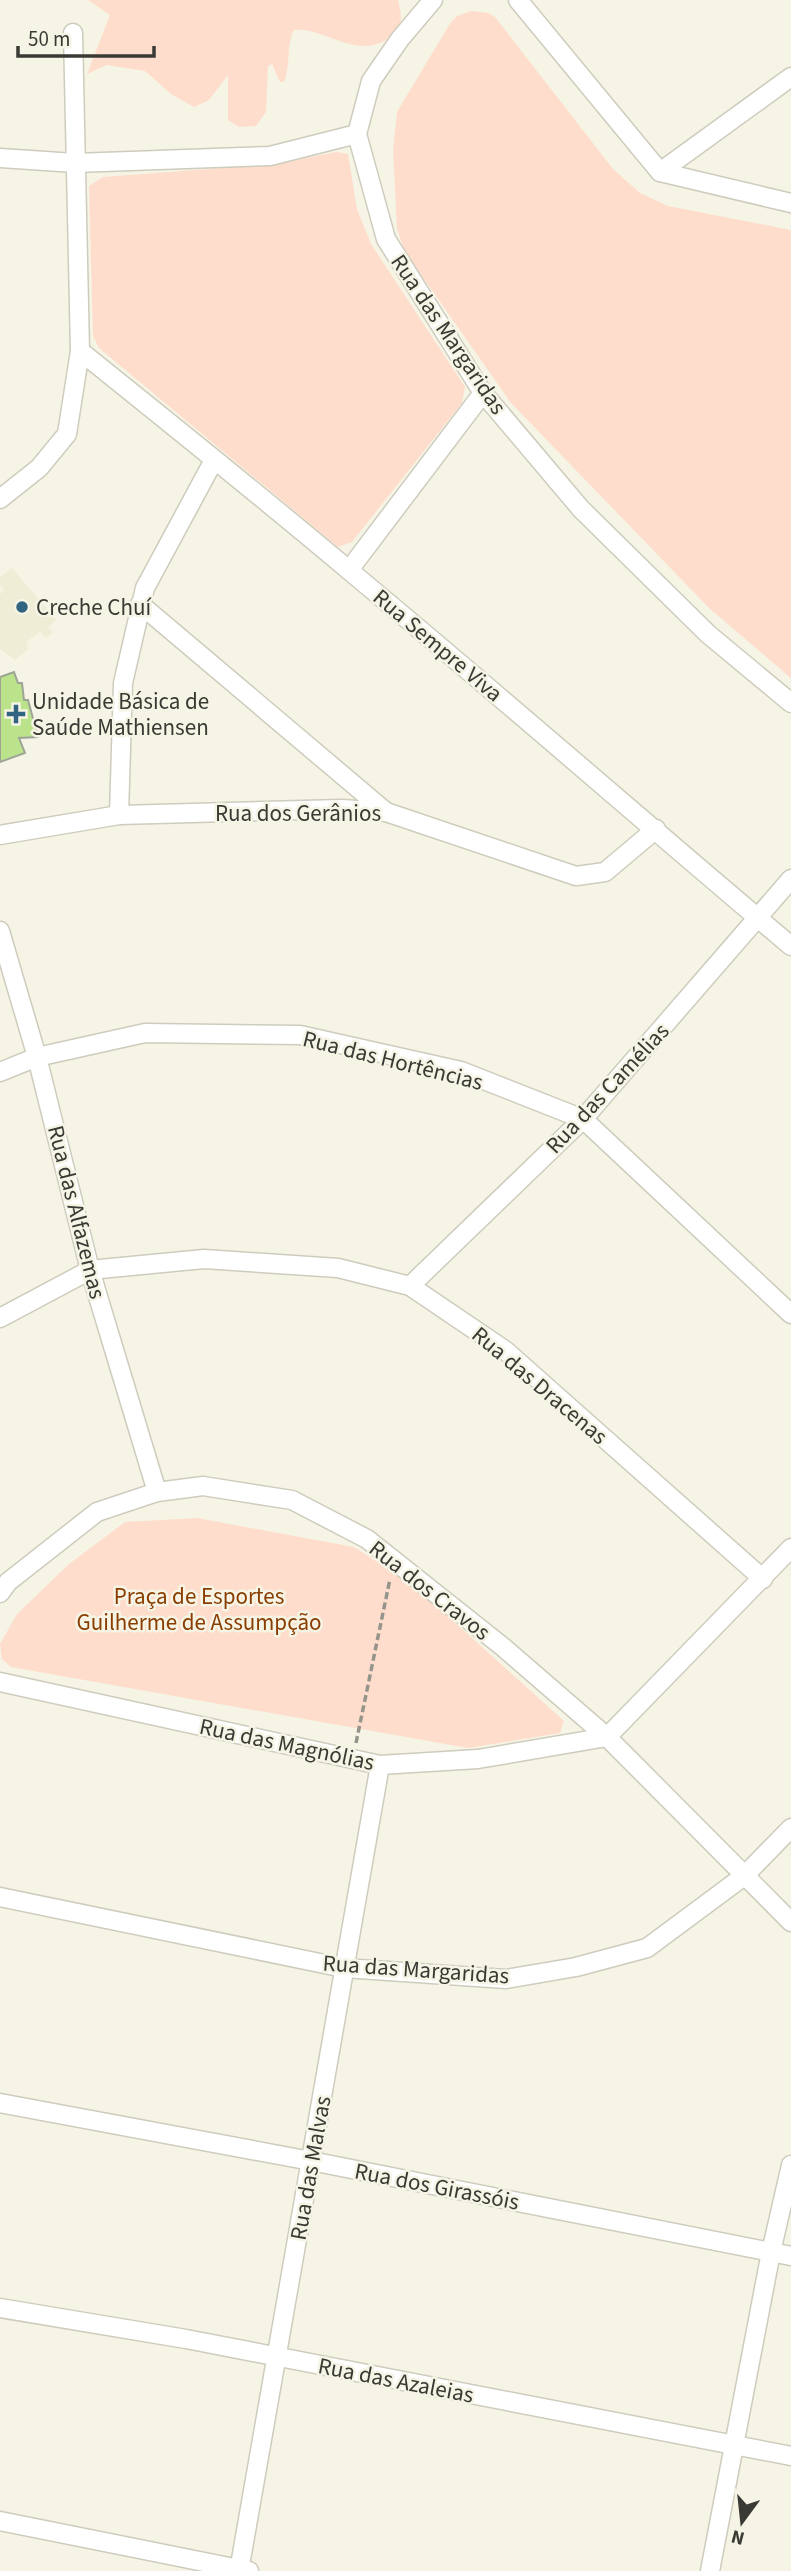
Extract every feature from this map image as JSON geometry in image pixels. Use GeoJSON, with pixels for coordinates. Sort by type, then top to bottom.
{"type":"FeatureCollection","features":[{"type":"Feature","properties":{"kind":"street"},"geometry":{"type":"LineString","coordinates":[[0,158],[75,163],[270,156],[357,134],[371,81],[400,38],[433,0]]}},
{"type":"Feature","properties":{"kind":"street"},"geometry":{"type":"LineString","coordinates":[[518,0],[660,172],[791,203]]}},
{"type":"Feature","properties":{"kind":"street"},"geometry":{"type":"LineString","coordinates":[[0,499],[39,468],[67,434],[80,351],[73,33]]}},
{"type":"Feature","properties":{"kind":"street"},"geometry":{"type":"LineString","coordinates":[[660,172],[791,77]]}},
{"type":"Feature","properties":{"kind":"street","name":"Rua das Margaridas"},"geometry":{"type":"LineString","coordinates":[[357,134],[386,239],[483,393],[581,509],[709,634],[791,703]]}},
{"type":"Feature","properties":{"kind":"street","name":"Rua Sempre Viva"},"geometry":{"type":"LineString","coordinates":[[80,351],[349,570],[791,946]]}},
{"type":"Feature","properties":{"kind":"street"},"geometry":{"type":"LineString","coordinates":[[349,570],[483,393]]}},
{"type":"Feature","properties":{"kind":"street"},"geometry":{"type":"LineString","coordinates":[[119,814],[123,683],[140,604],[145,588],[214,460]]}},
{"type":"Feature","properties":{"kind":"street"},"geometry":{"type":"LineString","coordinates":[[140,604],[386,811]]}},
{"type":"Feature","properties":{"kind":"street","name":"Rua dos Gerânios"},"geometry":{"type":"LineString","coordinates":[[0,835],[119,814],[342,809],[386,811],[576,876],[605,872],[656,829]]}},
{"type":"Feature","properties":{"kind":"street","name":"Rua das Camélias"},"geometry":{"type":"LineString","coordinates":[[410,1286],[583,1119],[791,879]]}},
{"type":"Feature","properties":{"kind":"street","name":"Rua das Alfazemas"},"geometry":{"type":"LineString","coordinates":[[0,931],[37,1057],[90,1270],[157,1492]]}},
{"type":"Feature","properties":{"kind":"street","name":"Rua das Hortências"},"geometry":{"type":"LineString","coordinates":[[0,1072],[37,1057],[145,1033],[300,1035],[461,1071],[583,1119],[791,1314]]}},
{"type":"Feature","properties":{"kind":"street","name":"Rua das Dracenas"},"geometry":{"type":"LineString","coordinates":[[0,1318],[90,1270],[204,1259],[338,1268],[410,1286],[506,1351],[763,1579]]}},
{"type":"Feature","properties":{"kind":"street","name":"Rua dos Cravos"},"geometry":{"type":"LineString","coordinates":[[0,1592],[8,1582],[97,1512],[157,1492],[203,1486],[292,1500],[367,1539],[503,1647],[607,1737],[791,1922]]}},
{"type":"Feature","properties":{"kind":"street"},"geometry":{"type":"LineString","coordinates":[[607,1737],[791,1548]]}},
{"type":"Feature","properties":{"kind":"street","name":"Rua das Magnólias"},"geometry":{"type":"LineString","coordinates":[[0,1682],[380,1765],[478,1759],[607,1737]]}},
{"type":"Feature","properties":{"kind":"street","name":"Rua das Malvas"},"geometry":{"type":"LineString","coordinates":[[243,2570],[276,2357],[380,1765]]}},
{"type":"Feature","properties":{"kind":"street","name":"Rua das Margaridas"},"geometry":{"type":"LineString","coordinates":[[0,1897],[344,1968],[506,1979],[576,1967],[647,1948],[744,1876],[791,1828]]}},
{"type":"Feature","properties":{"kind":"street","name":"Rua dos Girassóis"},"geometry":{"type":"LineString","coordinates":[[0,2103],[311,2161],[791,2256]]}},
{"type":"Feature","properties":{"kind":"street"},"geometry":{"type":"LineString","coordinates":[[710,2571],[771,2252],[791,2165]]}},
{"type":"Feature","properties":{"kind":"street","name":"Rua das Azaleias"},"geometry":{"type":"LineString","coordinates":[[0,2308],[186,2339],[791,2456]]}},
{"type":"Feature","properties":{"kind":"street"},"geometry":{"type":"LineString","coordinates":[[0,2521],[243,2570]]}},
{"type":"Feature","properties":{"kind":"path"},"geometry":{"type":"LineString","coordinates":[[353,1759],[394,1560]]}},
{"type":"Feature","properties":{"kind":"shaded area","name":"Creche Chuí"},"geometry":{"type":"Polygon","coordinates":[[[12,568],[56,620],[48,627],[53,632],[46,638],[40,632],[26,642],[28,649],[15,660],[0,649],[0,594],[4,590],[0,585],[0,577],[12,568]]]}},
{"type":"Feature","properties":{"kind":"green space"},"geometry":{"type":"Polygon","coordinates":[[[88,0],[398,0],[401,21],[389,38],[364,46],[352,45],[305,30],[294,30],[284,82],[280,82],[272,64],[268,66],[266,112],[256,126],[239,127],[228,120],[228,75],[209,100],[194,107],[171,94],[145,71],[107,65],[87,74],[110,15],[88,0]]]}},
{"type":"Feature","properties":{"kind":"green space"},"geometry":{"type":"Polygon","coordinates":[[[472,11],[488,13],[495,17],[613,169],[640,193],[668,206],[791,230],[791,678],[709,608],[511,403],[405,252],[397,229],[393,150],[397,112],[451,22],[457,16],[472,11]]]}},
{"type":"Feature","properties":{"kind":"green space"},"geometry":{"type":"Polygon","coordinates":[[[336,152],[348,154],[357,209],[371,244],[465,387],[462,403],[352,542],[338,547],[99,348],[93,336],[89,186],[103,177],[276,164],[336,152]]]}},
{"type":"Feature","properties":{"kind":"green space","name":"Praça de Esportes Guilherme de Assumpção"},"geometry":{"type":"Polygon","coordinates":[[[197,1518],[354,1547],[411,1583],[564,1721],[560,1733],[468,1748],[11,1667],[2,1659],[0,1644],[17,1614],[69,1564],[125,1522],[197,1518]]]}},
{"type":"Feature","properties":{"kind":"building","name":"Unidade Básica de Saúde Mathiensen"},"geometry":{"type":"Polygon","coordinates":[[[14,672],[18,683],[22,683],[24,700],[28,700],[38,737],[19,738],[25,753],[0,762],[0,677],[14,672]]]}},
{"type":"Feature","properties":{"kind":"place","name":"Creche Chuí"},"geometry":{"type":"Point","coordinates":[22,607]}},
{"type":"Feature","properties":{"kind":"place","name":"Unidade Básica de Saúde Mathiensen"},"geometry":{"type":"Point","coordinates":[16,714]}}]}
